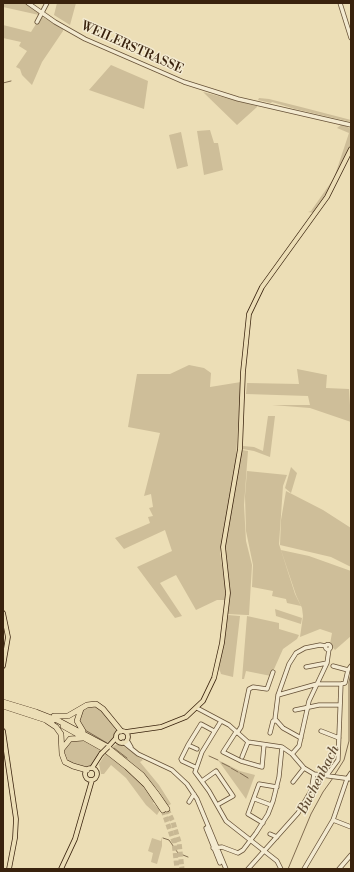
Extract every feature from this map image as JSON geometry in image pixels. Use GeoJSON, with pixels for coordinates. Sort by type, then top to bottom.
{"type":"FeatureCollection","features":[{"type":"Feature","properties":{"kind":"highway"},"geometry":{"type":"LineString","coordinates":[[3,702],[45,716],[114,752],[138,771],[156,793],[165,810]]}},
{"type":"Feature","properties":{"kind":"highway"},"geometry":{"type":"LineString","coordinates":[[3,706],[45,716],[64,717],[70,716],[88,704],[98,705],[103,709],[122,737]]}},
{"type":"Feature","properties":{"kind":"highway"},"geometry":{"type":"LineString","coordinates":[[82,708],[78,714],[78,721],[85,736]]}},
{"type":"Feature","properties":{"kind":"highway"},"geometry":{"type":"LineString","coordinates":[[45,716],[60,732],[64,760],[75,767],[90,770]]}},
{"type":"Feature","properties":{"kind":"highway"},"geometry":{"type":"LineString","coordinates":[[62,749],[72,738],[85,736]]}},
{"type":"Feature","properties":{"kind":"main road"},"geometry":{"type":"LineString","coordinates":[[61,869],[75,839],[88,790],[90,770],[108,746],[122,737],[138,731],[169,725],[186,717],[197,708],[206,697],[214,678],[222,643],[228,593],[223,547],[240,449],[243,372],[249,314],[262,287],[327,197],[351,149]]}},
{"type":"Feature","properties":{"kind":"main road"},"geometry":{"type":"LineString","coordinates":[[3,613],[8,637],[3,666]]}},
{"type":"Feature","properties":{"kind":"main road"},"geometry":{"type":"LineString","coordinates":[[3,731],[16,819],[15,838],[9,869]]}},
{"type":"Feature","properties":{"kind":"main road"},"geometry":{"type":"LineString","coordinates":[[90,770],[97,776],[90,779]]}},
{"type":"Feature","properties":{"kind":"street","name":"WEILERSTRASSE"},"geometry":{"type":"LineString","coordinates":[[28,3],[75,34],[184,82],[233,98],[351,126]]}},
{"type":"Feature","properties":{"kind":"street"},"geometry":{"type":"LineString","coordinates":[[37,22],[46,3]]}},
{"type":"Feature","properties":{"kind":"street"},"geometry":{"type":"LineString","coordinates":[[340,3],[351,38]]}},
{"type":"Feature","properties":{"kind":"street"},"geometry":{"type":"LineString","coordinates":[[292,754],[297,749],[301,738],[307,707],[327,663],[327,648],[320,645],[305,648],[296,653],[289,664],[278,695],[275,716],[277,721],[283,728],[301,738]]}},
{"type":"Feature","properties":{"kind":"street"},"geometry":{"type":"LineString","coordinates":[[306,667],[327,663]]}},
{"type":"Feature","properties":{"kind":"street"},"geometry":{"type":"LineString","coordinates":[[278,695],[317,684],[345,684],[350,668],[334,666]]}},
{"type":"Feature","properties":{"kind":"street"},"geometry":{"type":"LineString","coordinates":[[264,745],[262,767],[241,761],[223,752],[241,727],[249,689],[253,686],[267,689],[273,672]]}},
{"type":"Feature","properties":{"kind":"street"},"geometry":{"type":"LineString","coordinates":[[329,776],[338,760],[339,705],[342,684]]}},
{"type":"Feature","properties":{"kind":"street"},"geometry":{"type":"LineString","coordinates":[[295,710],[323,704],[339,705]]}},
{"type":"Feature","properties":{"kind":"street"},"geometry":{"type":"LineString","coordinates":[[197,708],[221,721],[248,742],[282,747],[292,754],[304,768],[314,774],[349,779]]}},
{"type":"Feature","properties":{"kind":"street"},"geometry":{"type":"LineString","coordinates":[[221,721],[195,767],[195,772],[230,825],[280,864],[281,869]]}},
{"type":"Feature","properties":{"kind":"street"},"geometry":{"type":"LineString","coordinates":[[270,733],[272,721],[277,721]]}},
{"type":"Feature","properties":{"kind":"street"},"geometry":{"type":"LineString","coordinates":[[195,767],[182,761],[181,758],[201,724],[214,731]]}},
{"type":"Feature","properties":{"kind":"street"},"geometry":{"type":"LineString","coordinates":[[321,731],[339,738]]}},
{"type":"Feature","properties":{"kind":"street"},"geometry":{"type":"LineString","coordinates":[[122,737],[134,751],[175,772],[184,780],[194,794],[216,853],[225,869]]}},
{"type":"Feature","properties":{"kind":"street"},"geometry":{"type":"LineString","coordinates":[[242,757],[248,742]]}},
{"type":"Feature","properties":{"kind":"street"},"geometry":{"type":"LineString","coordinates":[[188,745],[197,749]]}},
{"type":"Feature","properties":{"kind":"street"},"geometry":{"type":"LineString","coordinates":[[214,848],[227,849],[238,853],[250,841],[263,823],[277,787],[282,747]]}},
{"type":"Feature","properties":{"kind":"street"},"geometry":{"type":"LineString","coordinates":[[293,782],[304,768]]}},
{"type":"Feature","properties":{"kind":"street"},"geometry":{"type":"LineString","coordinates":[[202,781],[216,771],[233,796],[217,805]]}},
{"type":"Feature","properties":{"kind":"street"},"geometry":{"type":"LineString","coordinates":[[304,869],[333,820],[351,773]]}},
{"type":"Feature","properties":{"kind":"street"},"geometry":{"type":"LineString","coordinates":[[248,869],[295,817],[311,791],[314,774]]}},
{"type":"Feature","properties":{"kind":"street"},"geometry":{"type":"LineString","coordinates":[[263,823],[248,814],[260,784],[277,787]]}},
{"type":"Feature","properties":{"kind":"street"},"geometry":{"type":"LineString","coordinates":[[189,802],[194,794]]}},
{"type":"Feature","properties":{"kind":"street"},"geometry":{"type":"LineString","coordinates":[[255,799],[271,805]]}},
{"type":"Feature","properties":{"kind":"street"},"geometry":{"type":"LineString","coordinates":[[333,820],[351,827]]}},
{"type":"Feature","properties":{"kind":"street"},"geometry":{"type":"LineString","coordinates":[[270,834],[277,837]]}},
{"type":"Feature","properties":{"kind":"street"},"geometry":{"type":"LineString","coordinates":[[216,853],[227,849]]}},
{"type":"Feature","properties":{"kind":"street"},"geometry":{"type":"LineString","coordinates":[[339,869],[351,855]]}},
{"type":"Feature","properties":{"kind":"shaded area"},"geometry":{"type":"Polygon","coordinates":[[[3,3],[26,3],[39,13],[39,15],[3,7],[3,3]]]}},
{"type":"Feature","properties":{"kind":"shaded area"},"geometry":{"type":"Polygon","coordinates":[[[57,3],[76,3],[70,25],[54,15],[57,3]]]}},
{"type":"Feature","properties":{"kind":"shaded area"},"geometry":{"type":"Polygon","coordinates":[[[41,16],[63,29],[63,31],[42,62],[32,85],[22,75],[20,69],[16,67],[27,51],[19,46],[21,42],[3,38],[3,25],[31,32],[41,16]]]}},
{"type":"Feature","properties":{"kind":"shaded area"},"geometry":{"type":"Polygon","coordinates":[[[111,65],[148,81],[144,109],[89,90],[111,65]]]}},
{"type":"Feature","properties":{"kind":"shaded area"},"geometry":{"type":"Polygon","coordinates":[[[203,92],[257,106],[257,107],[237,125],[203,92]]]}},
{"type":"Feature","properties":{"kind":"shaded area"},"geometry":{"type":"Polygon","coordinates":[[[259,98],[269,99],[351,120],[351,122],[272,102],[258,100],[259,98]]]}},
{"type":"Feature","properties":{"kind":"shaded area"},"geometry":{"type":"Polygon","coordinates":[[[342,124],[351,129],[351,147],[324,199],[314,213],[308,212],[311,211],[334,178],[349,133],[337,128],[342,124]]]}},
{"type":"Feature","properties":{"kind":"shaded area"},"geometry":{"type":"Polygon","coordinates":[[[210,130],[214,143],[218,143],[223,170],[204,175],[197,131],[210,130]]]}},
{"type":"Feature","properties":{"kind":"shaded area"},"geometry":{"type":"Polygon","coordinates":[[[181,132],[188,166],[177,169],[169,135],[181,132]]]}},
{"type":"Feature","properties":{"kind":"shaded area"},"geometry":{"type":"Polygon","coordinates":[[[189,365],[204,368],[211,373],[210,387],[241,382],[235,471],[220,552],[225,586],[225,600],[217,600],[196,610],[176,575],[160,583],[182,616],[175,618],[137,567],[172,551],[165,530],[124,549],[115,538],[150,523],[148,517],[153,516],[149,508],[153,507],[151,494],[144,496],[160,433],[128,427],[137,374],[170,374],[189,365]]]}},
{"type":"Feature","properties":{"kind":"shaded area"},"geometry":{"type":"Polygon","coordinates":[[[297,369],[327,375],[326,388],[349,389],[351,422],[310,408],[272,405],[310,405],[308,396],[246,394],[247,383],[299,384],[297,369]]]}},
{"type":"Feature","properties":{"kind":"shaded area"},"geometry":{"type":"Polygon","coordinates":[[[268,416],[275,416],[270,457],[254,451],[243,449],[243,446],[254,447],[263,451],[268,416]]]}},
{"type":"Feature","properties":{"kind":"shaded area"},"geometry":{"type":"Polygon","coordinates":[[[242,450],[248,451],[244,505],[246,541],[252,565],[249,615],[227,614],[224,547],[242,450]]]}},
{"type":"Feature","properties":{"kind":"shaded area"},"geometry":{"type":"Polygon","coordinates":[[[291,467],[297,473],[291,493],[285,488],[291,467]]]}},
{"type":"Feature","properties":{"kind":"shaded area"},"geometry":{"type":"Polygon","coordinates":[[[247,471],[287,475],[283,486],[279,544],[295,594],[301,606],[287,603],[286,599],[272,596],[273,591],[252,587],[253,565],[246,531],[245,496],[247,471]]]}},
{"type":"Feature","properties":{"kind":"shaded area"},"geometry":{"type":"Polygon","coordinates":[[[286,491],[323,510],[351,528],[351,567],[331,557],[280,545],[281,520],[286,491]]]}},
{"type":"Feature","properties":{"kind":"shaded area"},"geometry":{"type":"Polygon","coordinates":[[[281,550],[309,556],[351,571],[351,636],[335,650],[330,644],[332,633],[320,629],[300,637],[303,616],[302,608],[296,595],[281,550]]]}},
{"type":"Feature","properties":{"kind":"shaded area"},"geometry":{"type":"Polygon","coordinates":[[[275,609],[302,618],[301,624],[276,616],[275,609]]]}},
{"type":"Feature","properties":{"kind":"shaded area"},"geometry":{"type":"Polygon","coordinates":[[[228,615],[240,616],[233,677],[221,674],[219,668],[228,615]]]}},
{"type":"Feature","properties":{"kind":"shaded area"},"geometry":{"type":"Polygon","coordinates":[[[247,616],[279,623],[279,629],[299,635],[297,639],[283,649],[271,676],[246,671],[244,679],[242,679],[247,616]]]}},
{"type":"Feature","properties":{"kind":"shaded area"},"geometry":{"type":"Polygon","coordinates":[[[89,706],[99,707],[116,730],[115,738],[107,744],[85,731],[79,721],[81,711],[89,706]]]}},
{"type":"Feature","properties":{"kind":"shaded area"},"geometry":{"type":"Polygon","coordinates":[[[77,738],[102,750],[91,767],[86,769],[68,762],[64,753],[66,744],[77,738]]]}},
{"type":"Feature","properties":{"kind":"shaded area"},"geometry":{"type":"Polygon","coordinates":[[[117,744],[123,746],[143,760],[140,762],[159,785],[171,804],[168,806],[159,791],[141,771],[112,747],[117,744]]]}},
{"type":"Feature","properties":{"kind":"shaded area"},"geometry":{"type":"Polygon","coordinates":[[[106,753],[127,769],[146,788],[155,801],[153,803],[160,810],[157,815],[146,805],[126,778],[111,765],[104,774],[101,774],[99,764],[106,753]]]}},
{"type":"Feature","properties":{"kind":"shaded area"},"geometry":{"type":"Polygon","coordinates":[[[218,760],[240,771],[255,775],[246,799],[218,760]]]}},
{"type":"Feature","properties":{"kind":"shaded area"},"geometry":{"type":"Polygon","coordinates":[[[162,837],[162,846],[157,864],[151,862],[153,853],[148,851],[152,838],[161,841],[162,837]]]}},
{"type":"Feature","properties":{"kind":"waterway"},"geometry":{"type":"LineString","coordinates":[[3,83],[11,81]]}},
{"type":"Feature","properties":{"kind":"waterway","name":"Buchenbach"},"geometry":{"type":"LineString","coordinates":[[334,776],[344,760],[349,741],[349,682],[351,673]]}},
{"type":"Feature","properties":{"kind":"waterway"},"geometry":{"type":"LineString","coordinates":[[85,730],[107,743]]}},
{"type":"Feature","properties":{"kind":"waterway"},"geometry":{"type":"LineString","coordinates":[[114,748],[127,758]]}},
{"type":"Feature","properties":{"kind":"waterway"},"geometry":{"type":"LineString","coordinates":[[209,756],[218,760]]}},
{"type":"Feature","properties":{"kind":"waterway"},"geometry":{"type":"LineString","coordinates":[[222,763],[230,767]]}},
{"type":"Feature","properties":{"kind":"waterway"},"geometry":{"type":"LineString","coordinates":[[231,768],[238,772]]}},
{"type":"Feature","properties":{"kind":"waterway"},"geometry":{"type":"LineString","coordinates":[[240,773],[248,778]]}},
{"type":"Feature","properties":{"kind":"waterway","name":"Buchenbach"},"geometry":{"type":"LineString","coordinates":[[288,869],[311,814],[323,792],[333,778]]}},
{"type":"Feature","properties":{"kind":"waterway"},"geometry":{"type":"LineString","coordinates":[[163,838],[169,840],[178,853],[188,857]]}},
{"type":"Feature","properties":{"kind":"tunnel"},"geometry":{"type":"LineString","coordinates":[[167,809],[179,842],[182,869]]}},
{"type":"Feature","properties":{"kind":"tunnel"},"geometry":{"type":"LineString","coordinates":[[163,810],[174,842],[177,869]]}}]}
